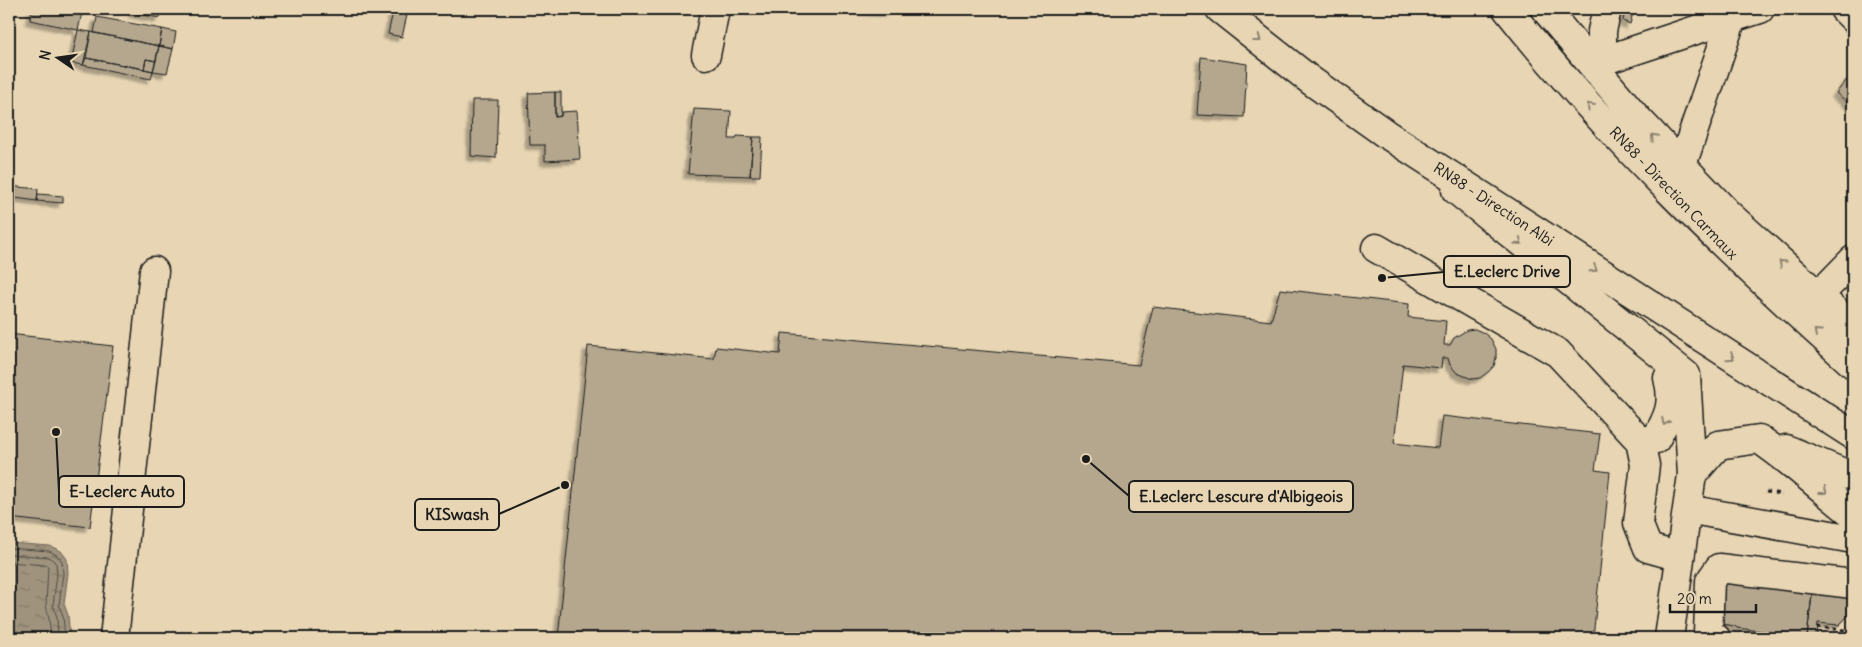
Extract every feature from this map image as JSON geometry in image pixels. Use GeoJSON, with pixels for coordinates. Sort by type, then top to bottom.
{"type":"FeatureCollection","features":[{"type":"Feature","properties":{"kind":"main road"},"geometry":{"type":"LineString","coordinates":[[706,55],[715,9]]}},
{"type":"Feature","properties":{"kind":"main road","name":"RN88 - Direction Albi"},"geometry":{"type":"LineString","coordinates":[[1220,9],[1310,80],[1386,134],[1853,435]]}},
{"type":"Feature","properties":{"kind":"main road","name":"RN88 - Direction Carmaux"},"geometry":{"type":"LineString","coordinates":[[1507,9],[1544,54],[1655,178],[1764,285],[1853,364]]}},
{"type":"Feature","properties":{"kind":"main road"},"geometry":{"type":"LineString","coordinates":[[1545,9],[1598,64],[1636,117],[1727,213],[1853,326]]}},
{"type":"Feature","properties":{"kind":"main road"},"geometry":{"type":"LineString","coordinates":[[1598,64],[1607,9]]}},
{"type":"Feature","properties":{"kind":"main road"},"geometry":{"type":"LineString","coordinates":[[1598,64],[1760,9]]}},
{"type":"Feature","properties":{"kind":"main road"},"geometry":{"type":"LineString","coordinates":[[1844,9],[1853,18]]}},
{"type":"Feature","properties":{"kind":"main road"},"geometry":{"type":"LineString","coordinates":[[1682,165],[1732,18]]}},
{"type":"Feature","properties":{"kind":"main road"},"geometry":{"type":"LineString","coordinates":[[1386,134],[1686,375],[1692,476],[1669,638]]}},
{"type":"Feature","properties":{"kind":"main road"},"geometry":{"type":"LineString","coordinates":[[1376,248],[1558,353],[1640,441],[1645,465],[1638,523],[1648,548],[1680,557]]}},
{"type":"Feature","properties":{"kind":"main road"},"geometry":{"type":"LineString","coordinates":[[1818,296],[1853,260]]}},
{"type":"Feature","properties":{"kind":"main road"},"geometry":{"type":"LineString","coordinates":[[114,638],[154,272]]}},
{"type":"Feature","properties":{"kind":"main road"},"geometry":{"type":"LineString","coordinates":[[1640,441],[1656,439],[1669,415],[1672,393],[1663,358]]}},
{"type":"Feature","properties":{"kind":"main road"},"geometry":{"type":"LineString","coordinates":[[1692,476],[1718,446],[1759,439],[1853,477]]}},
{"type":"Feature","properties":{"kind":"main road"},"geometry":{"type":"LineString","coordinates":[[1759,439],[1780,453],[1818,487],[1853,514]]}},
{"type":"Feature","properties":{"kind":"main road"},"geometry":{"type":"LineString","coordinates":[[1687,509],[1853,539]]}},
{"type":"Feature","properties":{"kind":"main road"},"geometry":{"type":"LineString","coordinates":[[1716,638],[1708,633],[1710,581],[1719,568],[1853,584]]}},
{"type":"Feature","properties":{"kind":"path"},"geometry":{"type":"LineString","coordinates":[[1817,627],[1853,631]]}},
{"type":"Feature","properties":{"kind":"water"},"geometry":{"type":"Polygon","coordinates":[[[9,543],[50,546],[61,551],[67,559],[68,573],[64,604],[68,615],[70,638],[9,638],[9,543]]]}},
{"type":"Feature","properties":{"kind":"building"},"geometry":{"type":"Polygon","coordinates":[[[32,9],[83,9],[78,30],[30,20],[32,9]]]}},
{"type":"Feature","properties":{"kind":"building"},"geometry":{"type":"Polygon","coordinates":[[[134,9],[161,9],[160,18],[133,13],[134,9]]]}},
{"type":"Feature","properties":{"kind":"building"},"geometry":{"type":"Polygon","coordinates":[[[890,9],[890,12],[861,10],[890,9]]]}},
{"type":"Feature","properties":{"kind":"building"},"geometry":{"type":"Polygon","coordinates":[[[1625,10],[1633,13],[1630,24],[1623,21],[1625,10]]]}},
{"type":"Feature","properties":{"kind":"building"},"geometry":{"type":"Polygon","coordinates":[[[393,12],[407,15],[402,37],[388,34],[393,12]]]}},
{"type":"Feature","properties":{"kind":"building"},"geometry":{"type":"Polygon","coordinates":[[[97,17],[162,29],[159,46],[94,33],[97,17]]]}},
{"type":"Feature","properties":{"kind":"building"},"geometry":{"type":"Polygon","coordinates":[[[162,29],[176,32],[173,49],[159,46],[162,29]]]}},
{"type":"Feature","properties":{"kind":"building"},"geometry":{"type":"Polygon","coordinates":[[[78,30],[91,32],[83,65],[71,63],[78,30]]]}},
{"type":"Feature","properties":{"kind":"building"},"geometry":{"type":"Polygon","coordinates":[[[91,32],[159,46],[156,61],[146,59],[144,69],[86,58],[91,32]]]}},
{"type":"Feature","properties":{"kind":"building"},"geometry":{"type":"Polygon","coordinates":[[[159,46],[173,49],[167,73],[153,71],[159,46]]]}},
{"type":"Feature","properties":{"kind":"building"},"geometry":{"type":"Polygon","coordinates":[[[1201,57],[1247,64],[1244,117],[1197,115],[1201,57]]]}},
{"type":"Feature","properties":{"kind":"building"},"geometry":{"type":"Polygon","coordinates":[[[86,58],[153,71],[151,79],[83,65],[86,58]]]}},
{"type":"Feature","properties":{"kind":"building"},"geometry":{"type":"Polygon","coordinates":[[[146,59],[156,61],[153,71],[144,69],[146,59]]]}},
{"type":"Feature","properties":{"kind":"building"},"geometry":{"type":"Polygon","coordinates":[[[1850,76],[1853,78],[1852,106],[1836,93],[1850,76]]]}},
{"type":"Feature","properties":{"kind":"building"},"geometry":{"type":"Polygon","coordinates":[[[555,92],[555,117],[561,116],[561,112],[577,111],[580,159],[545,161],[545,145],[530,145],[528,93],[555,92]]]}},
{"type":"Feature","properties":{"kind":"building"},"geometry":{"type":"Polygon","coordinates":[[[555,92],[561,92],[561,116],[555,117],[555,92]]]}},
{"type":"Feature","properties":{"kind":"building"},"geometry":{"type":"Polygon","coordinates":[[[472,100],[498,100],[496,158],[471,156],[472,100]]]}},
{"type":"Feature","properties":{"kind":"building"},"geometry":{"type":"Polygon","coordinates":[[[694,109],[731,111],[729,139],[736,139],[737,136],[753,137],[750,176],[688,174],[694,109]]]}},
{"type":"Feature","properties":{"kind":"building"},"geometry":{"type":"Polygon","coordinates":[[[753,137],[762,137],[760,176],[750,176],[753,137]]]}},
{"type":"Feature","properties":{"kind":"building"},"geometry":{"type":"Polygon","coordinates":[[[9,186],[38,189],[37,201],[9,197],[9,186]]]}},
{"type":"Feature","properties":{"kind":"building"},"geometry":{"type":"Polygon","coordinates":[[[38,194],[63,196],[63,203],[37,201],[38,194]]]}},
{"type":"Feature","properties":{"kind":"building"},"geometry":{"type":"Polygon","coordinates":[[[1280,289],[1409,304],[1408,317],[1446,321],[1444,345],[1450,345],[1454,338],[1467,330],[1475,329],[1491,339],[1496,349],[1494,366],[1480,378],[1472,379],[1457,373],[1450,365],[1448,358],[1442,358],[1441,368],[1403,364],[1394,443],[1438,448],[1442,416],[1600,434],[1595,470],[1610,472],[1593,638],[558,638],[588,346],[714,359],[716,347],[780,354],[782,333],[1139,365],[1153,307],[1271,321],[1280,289]]]}},
{"type":"Feature","properties":{"kind":"building"},"geometry":{"type":"Polygon","coordinates":[[[9,334],[113,346],[90,527],[9,518],[9,334]]]}},
{"type":"Feature","properties":{"kind":"building"},"geometry":{"type":"Polygon","coordinates":[[[1726,577],[1813,586],[1807,637],[1737,628],[1721,624],[1723,600],[1719,598],[1726,577]]]}},
{"type":"Feature","properties":{"kind":"building"},"geometry":{"type":"Polygon","coordinates":[[[1813,586],[1853,591],[1849,615],[1839,625],[1818,623],[1817,638],[1807,637],[1813,586]]]}},
{"type":"Feature","properties":{"kind":"place","name":"E.Leclerc Drive"},"geometry":{"type":"Point","coordinates":[1382,278]}},
{"type":"Feature","properties":{"kind":"place","name":"E-Leclerc Auto"},"geometry":{"type":"Point","coordinates":[56,432]}},
{"type":"Feature","properties":{"kind":"place","name":"E.Leclerc Lescure d'Albigeois"},"geometry":{"type":"Point","coordinates":[1086,459]}},
{"type":"Feature","properties":{"kind":"place","name":"KISwash"},"geometry":{"type":"Point","coordinates":[565,485]}}]}
